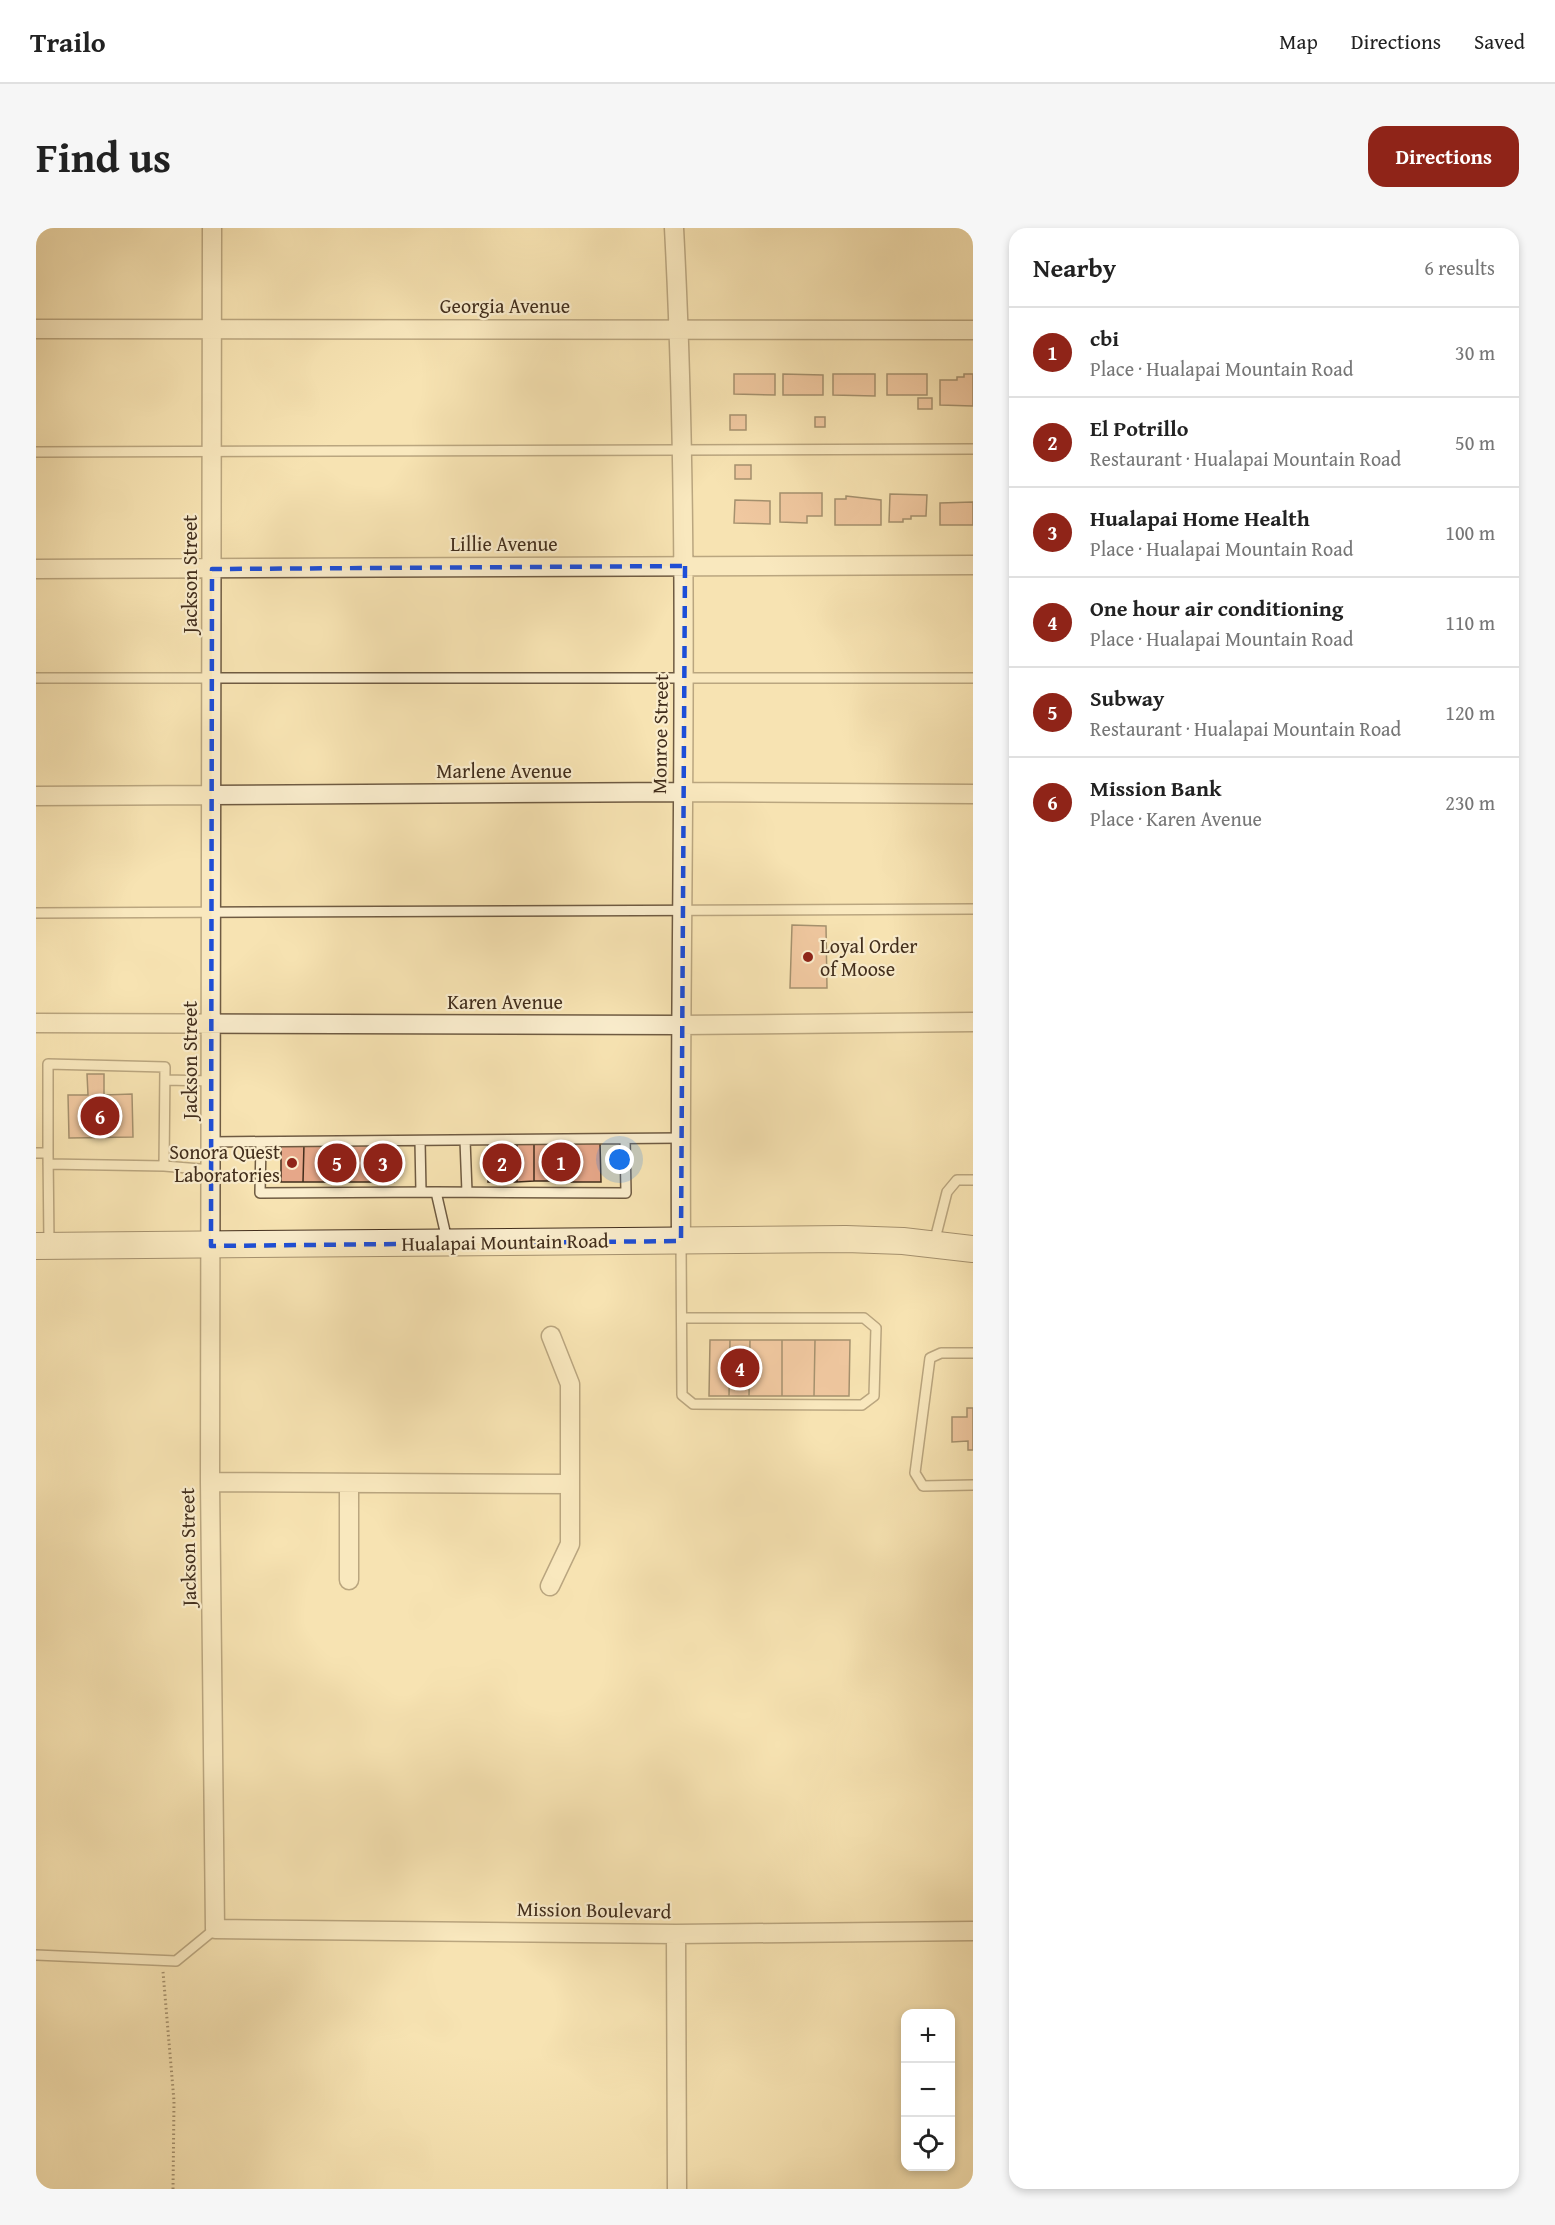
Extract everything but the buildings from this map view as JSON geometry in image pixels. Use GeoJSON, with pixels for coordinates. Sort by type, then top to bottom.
{"type":"FeatureCollection","features":[{"type":"Feature","properties":{"kind":"main road","name":"Hualapai Mountain Road"},"geometry":{"type":"LineString","coordinates":[[42,1246],[846,1239],[934,1244],[973,1249]]}},
{"type":"Feature","properties":{"kind":"street","name":"Jackson Street"},"geometry":{"type":"LineString","coordinates":[[212,228],[210,1482],[215,1929]]}},
{"type":"Feature","properties":{"kind":"street","name":"Monroe Street"},"geometry":{"type":"LineString","coordinates":[[674,228],[685,566],[681,792],[681,1241]]}},
{"type":"Feature","properties":{"kind":"street","name":"Georgia Avenue"},"geometry":{"type":"LineString","coordinates":[[36,329],[973,330]]}},
{"type":"Feature","properties":{"kind":"street","name":"Lillie Avenue"},"geometry":{"type":"LineString","coordinates":[[36,569],[973,565]]}},
{"type":"Feature","properties":{"kind":"street","name":"Marlene Avenue"},"geometry":{"type":"LineString","coordinates":[[36,796],[681,792],[973,794]]}},
{"type":"Feature","properties":{"kind":"street","name":"Karen Avenue"},"geometry":{"type":"LineString","coordinates":[[36,1023],[680,1025],[973,1022]]}},
{"type":"Feature","properties":{"kind":"street"},"geometry":{"type":"LineString","coordinates":[[550,1586],[570,1544],[570,1384],[551,1336]]}},
{"type":"Feature","properties":{"kind":"street"},"geometry":{"type":"LineString","coordinates":[[210,1482],[570,1484]]}},
{"type":"Feature","properties":{"kind":"street"},"geometry":{"type":"LineString","coordinates":[[349,1580],[350,1483]]}},
{"type":"Feature","properties":{"kind":"street","name":"Mission Boulevard"},"geometry":{"type":"LineString","coordinates":[[215,1929],[676,1934],[973,1931]]}},
{"type":"Feature","properties":{"kind":"street"},"geometry":{"type":"LineString","coordinates":[[676,1934],[677,2189]]}},
{"type":"Feature","properties":{"kind":"lane"},"geometry":{"type":"LineString","coordinates":[[36,452],[973,449]]}},
{"type":"Feature","properties":{"kind":"lane"},"geometry":{"type":"LineString","coordinates":[[36,678],[973,678]]}},
{"type":"Feature","properties":{"kind":"lane"},"geometry":{"type":"LineString","coordinates":[[36,913],[973,909]]}},
{"type":"Feature","properties":{"kind":"lane"},"geometry":{"type":"LineString","coordinates":[[42,1246],[48,1164],[48,1064],[165,1067],[164,1166]]}},
{"type":"Feature","properties":{"kind":"lane"},"geometry":{"type":"LineString","coordinates":[[165,1080],[212,1081]]}},
{"type":"Feature","properties":{"kind":"lane"},"geometry":{"type":"LineString","coordinates":[[212,1142],[681,1138]]}},
{"type":"Feature","properties":{"kind":"lane"},"geometry":{"type":"LineString","coordinates":[[261,1142],[260,1193],[626,1193],[625,1139]]}},
{"type":"Feature","properties":{"kind":"lane"},"geometry":{"type":"LineString","coordinates":[[465,1140],[467,1192]]}},
{"type":"Feature","properties":{"kind":"lane"},"geometry":{"type":"LineString","coordinates":[[420,1141],[421,1192]]}},
{"type":"Feature","properties":{"kind":"lane"},"geometry":{"type":"LineString","coordinates":[[36,1153],[48,1153]]}},
{"type":"Feature","properties":{"kind":"lane"},"geometry":{"type":"LineString","coordinates":[[48,1164],[164,1166],[212,1170]]}},
{"type":"Feature","properties":{"kind":"lane"},"geometry":{"type":"LineString","coordinates":[[934,1244],[947,1192],[957,1180],[973,1180]]}},
{"type":"Feature","properties":{"kind":"lane"},"geometry":{"type":"LineString","coordinates":[[436,1192],[448,1243]]}},
{"type":"Feature","properties":{"kind":"lane"},"geometry":{"type":"LineString","coordinates":[[681,1241],[682,1395],[693,1404],[862,1405],[874,1396],[876,1328],[864,1318],[682,1318]]}},
{"type":"Feature","properties":{"kind":"lane"},"geometry":{"type":"LineString","coordinates":[[973,1353],[941,1353],[930,1358],[915,1473],[923,1486],[973,1485]]}},
{"type":"Feature","properties":{"kind":"lane"},"geometry":{"type":"LineString","coordinates":[[36,1955],[176,1961],[215,1929]]}},
{"type":"Feature","properties":{"kind":"path"},"geometry":{"type":"LineString","coordinates":[[162,1960],[174,2102],[172,2189]]}},
{"type":"Feature","properties":{"kind":"highlighted area"},"geometry":{"type":"Polygon","coordinates":[[[685,566],[681,1241],[211,1246],[212,569],[685,566]]]}},
{"type":"Feature","properties":{"kind":"place","name":"Loyal Order of Moose"},"geometry":{"type":"Point","coordinates":[808,957]}},
{"type":"Feature","properties":{"kind":"place","name":"Mission Bank"},"geometry":{"type":"Point","coordinates":[100,1116]}},
{"type":"Feature","properties":{"kind":"place","name":"cbi"},"geometry":{"type":"Point","coordinates":[561,1162]}},
{"type":"Feature","properties":{"kind":"place","name":"Sonora Quest Laboratories"},"geometry":{"type":"Point","coordinates":[292,1163]}},
{"type":"Feature","properties":{"kind":"place","name":"Subway"},"geometry":{"type":"Point","coordinates":[337,1163]}},
{"type":"Feature","properties":{"kind":"place","name":"Hualapai Home Health"},"geometry":{"type":"Point","coordinates":[383,1163]}},
{"type":"Feature","properties":{"kind":"place","name":"El Potrillo"},"geometry":{"type":"Point","coordinates":[502,1163]}},
{"type":"Feature","properties":{"kind":"place","name":"One hour air conditioning"},"geometry":{"type":"Point","coordinates":[740,1368]}}]}
